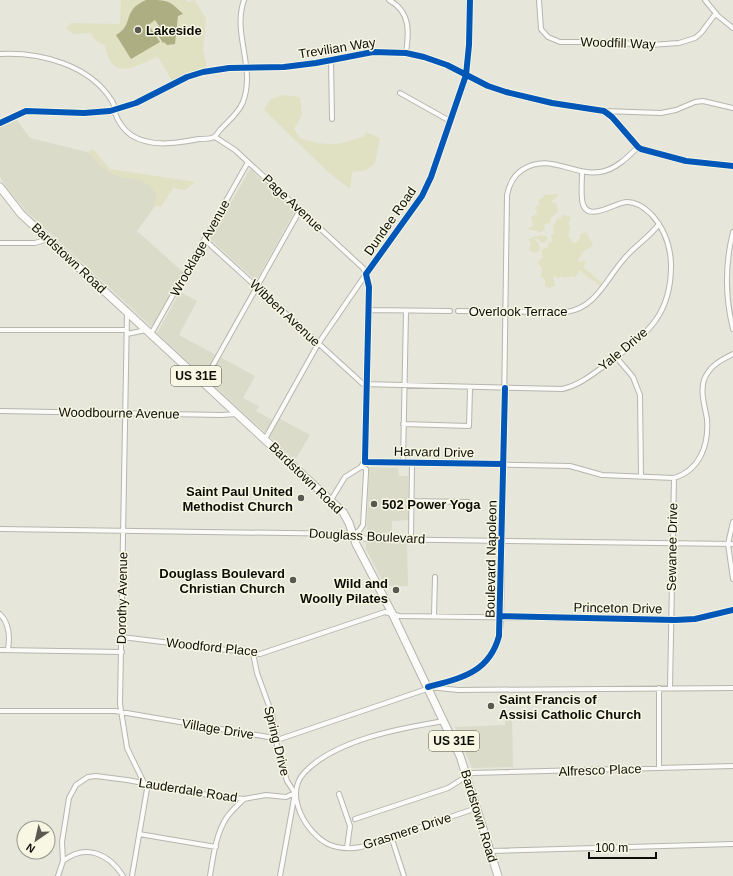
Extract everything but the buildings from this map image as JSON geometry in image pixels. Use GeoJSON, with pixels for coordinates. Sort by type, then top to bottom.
{"type":"FeatureCollection","features":[{"type":"Feature","properties":{"kind":"main road","name":"Bardstown Road"},"geometry":{"type":"LineString","coordinates":[[0,187],[18,211],[331,500],[345,516],[352,534],[444,721],[467,776],[498,876]]}},
{"type":"Feature","properties":{"kind":"street"},"geometry":{"type":"LineString","coordinates":[[0,54],[36,57],[81,70],[99,86],[112,101],[118,118],[126,131],[144,141],[173,143],[214,136],[236,114],[241,107],[245,94],[247,68],[240,23],[244,0]]}},
{"type":"Feature","properties":{"kind":"street"},"geometry":{"type":"LineString","coordinates":[[389,0],[400,9],[406,17],[408,32],[406,53]]}},
{"type":"Feature","properties":{"kind":"street","name":"Dundee Road"},"geometry":{"type":"LineString","coordinates":[[352,534],[359,531],[363,525],[366,470],[364,463],[368,385],[369,287],[366,274],[425,192],[466,75],[470,45],[470,0]]}},
{"type":"Feature","properties":{"kind":"street","name":"Woodfill Way"},"geometry":{"type":"LineString","coordinates":[[539,0],[541,29],[548,37],[560,42],[601,42],[650,45],[679,43],[699,35],[706,28],[716,13]]}},
{"type":"Feature","properties":{"kind":"street"},"geometry":{"type":"LineString","coordinates":[[705,0],[716,13],[733,28]]}},
{"type":"Feature","properties":{"kind":"street","name":"Trevilian Way"},"geometry":{"type":"LineString","coordinates":[[0,123],[26,111],[84,113],[115,109],[136,103],[187,77],[223,68],[284,67],[373,52],[406,53],[437,61],[488,86],[523,97],[604,111],[661,113],[676,110],[695,102],[703,101],[733,108]]}},
{"type":"Feature","properties":{"kind":"street"},"geometry":{"type":"LineString","coordinates":[[331,60],[332,119]]}},
{"type":"Feature","properties":{"kind":"street"},"geometry":{"type":"LineString","coordinates":[[400,93],[450,121]]}},
{"type":"Feature","properties":{"kind":"street"},"geometry":{"type":"LineString","coordinates":[[604,111],[612,117],[638,147],[686,160],[733,166]]}},
{"type":"Feature","properties":{"kind":"street","name":"Page Avenue"},"geometry":{"type":"LineString","coordinates":[[214,136],[248,162],[364,268],[366,274]]}},
{"type":"Feature","properties":{"kind":"street","name":"Boulevard Napoleon"},"geometry":{"type":"LineString","coordinates":[[428,687],[467,676],[484,664],[490,657],[498,641],[501,616],[507,195],[511,182],[520,171],[538,163],[554,163],[582,172],[601,172],[611,169],[624,160],[638,147]]}},
{"type":"Feature","properties":{"kind":"street","name":"Wrocklage Avenue"},"geometry":{"type":"LineString","coordinates":[[149,332],[205,240],[248,162]]}},
{"type":"Feature","properties":{"kind":"street","name":"Yale Drive"},"geometry":{"type":"LineString","coordinates":[[368,385],[562,389],[572,387],[588,378],[638,339],[655,322],[664,308],[671,286],[671,255],[667,240],[659,224],[646,209],[631,202],[619,203],[599,212],[588,210],[583,204],[582,199],[582,172]]}},
{"type":"Feature","properties":{"kind":"street"},"geometry":{"type":"LineString","coordinates":[[203,383],[300,210]]}},
{"type":"Feature","properties":{"kind":"street","name":"Overlook Terrace"},"geometry":{"type":"LineString","coordinates":[[458,311],[566,312],[585,306],[598,293],[624,259],[659,224]]}},
{"type":"Feature","properties":{"kind":"street"},"geometry":{"type":"LineString","coordinates":[[733,232],[727,280],[727,300],[733,328]]}},
{"type":"Feature","properties":{"kind":"street"},"geometry":{"type":"LineString","coordinates":[[0,242],[35,243],[49,239]]}},
{"type":"Feature","properties":{"kind":"street","name":"Wibben Avenue"},"geometry":{"type":"LineString","coordinates":[[205,240],[359,381],[368,385]]}},
{"type":"Feature","properties":{"kind":"street"},"geometry":{"type":"LineString","coordinates":[[265,440],[318,344],[366,274]]}},
{"type":"Feature","properties":{"kind":"street","name":"Overlook Terrace"},"geometry":{"type":"LineString","coordinates":[[368,310],[406,312],[450,311]]}},
{"type":"Feature","properties":{"kind":"street","name":"Dorothy Avenue"},"geometry":{"type":"LineString","coordinates":[[128,312],[125,412],[121,712],[127,748],[147,789],[132,876]]}},
{"type":"Feature","properties":{"kind":"street"},"geometry":{"type":"LineString","coordinates":[[403,462],[406,312]]}},
{"type":"Feature","properties":{"kind":"street"},"geometry":{"type":"LineString","coordinates":[[0,330],[149,332]]}},
{"type":"Feature","properties":{"kind":"street"},"geometry":{"type":"LineString","coordinates":[[674,478],[691,470],[702,454],[707,429],[702,388],[704,380],[717,362],[733,354]]}},
{"type":"Feature","properties":{"kind":"street"},"geometry":{"type":"LineString","coordinates":[[616,357],[633,377],[640,395],[640,476]]}},
{"type":"Feature","properties":{"kind":"street"},"geometry":{"type":"LineString","coordinates":[[403,424],[469,426],[470,388]]}},
{"type":"Feature","properties":{"kind":"street","name":"Woodbourne Avenue"},"geometry":{"type":"LineString","coordinates":[[0,411],[237,414]]}},
{"type":"Feature","properties":{"kind":"street"},"geometry":{"type":"LineString","coordinates":[[411,539],[412,462]]}},
{"type":"Feature","properties":{"kind":"street","name":"Harvard Drive"},"geometry":{"type":"LineString","coordinates":[[364,463],[412,462],[570,466],[602,475],[674,478]]}},
{"type":"Feature","properties":{"kind":"street"},"geometry":{"type":"LineString","coordinates":[[331,500],[346,477],[364,463]]}},
{"type":"Feature","properties":{"kind":"street","name":"Sewanee Drive"},"geometry":{"type":"LineString","coordinates":[[670,688],[674,478]]}},
{"type":"Feature","properties":{"kind":"street"},"geometry":{"type":"LineString","coordinates":[[412,501],[468,502]]}},
{"type":"Feature","properties":{"kind":"street"},"geometry":{"type":"LineString","coordinates":[[733,522],[730,544],[733,579]]}},
{"type":"Feature","properties":{"kind":"street","name":"Douglass Boulevard"},"geometry":{"type":"LineString","coordinates":[[0,529],[352,534],[366,539],[730,544]]}},
{"type":"Feature","properties":{"kind":"street"},"geometry":{"type":"LineString","coordinates":[[434,615],[435,577]]}},
{"type":"Feature","properties":{"kind":"street","name":"Princeton Drive"},"geometry":{"type":"LineString","coordinates":[[392,614],[399,616],[434,615],[671,620],[695,619],[733,610]]}},
{"type":"Feature","properties":{"kind":"street","name":"Woodford Place"},"geometry":{"type":"LineString","coordinates":[[122,637],[260,654],[385,612],[392,614]]}},
{"type":"Feature","properties":{"kind":"street"},"geometry":{"type":"LineString","coordinates":[[0,614],[6,623],[8,630],[8,650]]}},
{"type":"Feature","properties":{"kind":"street"},"geometry":{"type":"LineString","coordinates":[[0,650],[122,652]]}},
{"type":"Feature","properties":{"kind":"street","name":"Spring Drive"},"geometry":{"type":"LineString","coordinates":[[253,653],[257,673],[272,714],[275,738],[287,781],[295,793],[280,876]]}},
{"type":"Feature","properties":{"kind":"street"},"geometry":{"type":"LineString","coordinates":[[428,687],[458,690],[733,688]]}},
{"type":"Feature","properties":{"kind":"street","name":"Village Drive"},"geometry":{"type":"LineString","coordinates":[[0,711],[121,712],[275,738],[284,738],[428,687]]}},
{"type":"Feature","properties":{"kind":"street"},"geometry":{"type":"LineString","coordinates":[[659,688],[659,768]]}},
{"type":"Feature","properties":{"kind":"street"},"geometry":{"type":"LineString","coordinates":[[295,793],[300,778],[313,765],[348,745],[365,738],[392,731],[444,721]]}},
{"type":"Feature","properties":{"kind":"street","name":"Alfresco Place"},"geometry":{"type":"LineString","coordinates":[[467,776],[472,773],[733,766]]}},
{"type":"Feature","properties":{"kind":"street","name":"Lauderdale Road"},"geometry":{"type":"LineString","coordinates":[[58,876],[63,861],[62,842],[67,802],[76,785],[83,779],[96,776],[145,783],[208,795],[244,798],[266,795],[286,796],[295,793]]}},
{"type":"Feature","properties":{"kind":"street"},"geometry":{"type":"LineString","coordinates":[[355,819],[448,788],[467,776]]}},
{"type":"Feature","properties":{"kind":"street","name":"Grasmere Drive"},"geometry":{"type":"LineString","coordinates":[[295,793],[300,810],[312,831],[327,843],[347,848],[361,847],[477,808]]}},
{"type":"Feature","properties":{"kind":"street"},"geometry":{"type":"LineString","coordinates":[[339,794],[350,826],[347,848]]}},
{"type":"Feature","properties":{"kind":"street"},"geometry":{"type":"LineString","coordinates":[[210,876],[216,847],[224,822],[228,815],[244,798]]}},
{"type":"Feature","properties":{"kind":"street"},"geometry":{"type":"LineString","coordinates":[[139,834],[216,847]]}},
{"type":"Feature","properties":{"kind":"street"},"geometry":{"type":"LineString","coordinates":[[391,836],[404,876]]}},
{"type":"Feature","properties":{"kind":"street"},"geometry":{"type":"LineString","coordinates":[[490,851],[733,844]]}},
{"type":"Feature","properties":{"kind":"street"},"geometry":{"type":"LineString","coordinates":[[63,861],[71,855],[80,852],[94,853],[109,860],[123,876]]}},
{"type":"Feature","properties":{"kind":"shaded area"},"geometry":{"type":"Polygon","coordinates":[[[121,0],[187,0],[187,2],[194,0],[206,18],[203,50],[207,68],[173,82],[158,57],[140,65],[125,69],[118,68],[113,64],[105,46],[96,41],[90,33],[74,34],[66,28],[71,23],[120,24],[121,0]]]}},
{"type":"Feature","properties":{"kind":"shaded area","name":"Lakeside"},"geometry":{"type":"Polygon","coordinates":[[[146,0],[159,0],[171,3],[183,14],[178,16],[175,44],[167,45],[164,42],[163,43],[154,29],[159,26],[155,20],[147,26],[150,27],[160,42],[131,59],[116,35],[122,31],[133,9],[138,4],[146,0]]]}},
{"type":"Feature","properties":{"kind":"shaded area"},"geometry":{"type":"Polygon","coordinates":[[[283,95],[300,97],[302,115],[294,129],[300,138],[318,143],[332,144],[347,142],[364,136],[366,132],[380,138],[375,163],[367,170],[352,172],[350,189],[327,171],[264,110],[270,100],[283,95]]]}},
{"type":"Feature","properties":{"kind":"shaded area"},"geometry":{"type":"Polygon","coordinates":[[[16,119],[30,138],[87,152],[113,174],[139,179],[149,184],[157,195],[155,206],[137,231],[183,272],[152,327],[25,210],[6,187],[0,177],[0,127],[16,119]]]}},
{"type":"Feature","properties":{"kind":"shaded area"},"geometry":{"type":"Polygon","coordinates":[[[93,149],[110,169],[195,182],[185,190],[173,188],[161,207],[155,206],[157,195],[146,183],[113,174],[87,152],[93,149]]]}},
{"type":"Feature","properties":{"kind":"shaded area"},"geometry":{"type":"Polygon","coordinates":[[[250,169],[295,211],[256,281],[210,239],[250,169]]]}},
{"type":"Feature","properties":{"kind":"shaded area"},"geometry":{"type":"Polygon","coordinates":[[[558,194],[558,196],[551,202],[556,203],[558,211],[551,218],[550,223],[544,224],[545,230],[540,232],[527,229],[533,226],[531,217],[537,214],[535,207],[540,204],[538,200],[543,198],[544,195],[558,194]]]}},
{"type":"Feature","properties":{"kind":"shaded area"},"geometry":{"type":"Polygon","coordinates":[[[562,215],[571,217],[568,224],[570,226],[568,236],[571,241],[574,243],[579,240],[581,234],[586,232],[593,244],[585,250],[578,260],[580,263],[582,260],[586,262],[583,267],[602,283],[600,286],[579,270],[575,278],[572,276],[564,278],[562,276],[558,278],[553,275],[555,286],[549,288],[545,286],[545,279],[541,277],[542,268],[537,262],[543,257],[541,251],[547,248],[549,241],[553,243],[551,235],[554,233],[553,227],[557,219],[561,218],[562,215]]]}},
{"type":"Feature","properties":{"kind":"shaded area"},"geometry":{"type":"Polygon","coordinates":[[[540,235],[548,238],[545,243],[540,242],[538,239],[534,239],[539,244],[540,250],[535,253],[529,250],[531,243],[528,239],[540,235]]]}},
{"type":"Feature","properties":{"kind":"shaded area"},"geometry":{"type":"Polygon","coordinates":[[[180,292],[197,301],[179,335],[255,376],[243,398],[259,406],[256,411],[272,420],[275,416],[310,435],[295,460],[157,333],[180,292]]]}},
{"type":"Feature","properties":{"kind":"shaded area"},"geometry":{"type":"Polygon","coordinates":[[[369,467],[398,468],[399,476],[408,476],[409,520],[392,521],[391,543],[407,543],[408,586],[385,586],[366,549],[369,467]]]}},
{"type":"Feature","properties":{"kind":"shaded area"},"geometry":{"type":"Polygon","coordinates":[[[505,714],[512,714],[513,767],[472,768],[455,727],[505,725],[505,714]]]}},
{"type":"Feature","properties":{"kind":"cycle path"},"geometry":{"type":"LineString","coordinates":[[365,460],[369,287],[366,274],[422,196],[431,177],[466,75],[469,45],[470,0]]}},
{"type":"Feature","properties":{"kind":"cycle path"},"geometry":{"type":"LineString","coordinates":[[0,123],[26,111],[84,113],[110,111],[136,103],[187,77],[203,72],[229,68],[284,67],[316,63],[373,52],[406,53],[424,57],[447,65],[488,86],[506,92],[552,103],[604,111],[612,117],[641,149],[686,161],[733,166]]}},
{"type":"Feature","properties":{"kind":"cycle path"},"geometry":{"type":"LineString","coordinates":[[428,687],[462,677],[481,666],[488,658],[499,636],[505,388]]}},
{"type":"Feature","properties":{"kind":"cycle path"},"geometry":{"type":"LineString","coordinates":[[365,462],[503,464]]}},
{"type":"Feature","properties":{"kind":"cycle path"},"geometry":{"type":"LineString","coordinates":[[501,616],[675,620],[695,619],[733,610]]}},
{"type":"Feature","properties":{"kind":"place","name":"Lakeside"},"geometry":{"type":"Point","coordinates":[138,30]}},
{"type":"Feature","properties":{"kind":"place","name":"Saint Paul United Methodist Church"},"geometry":{"type":"Point","coordinates":[301,498]}},
{"type":"Feature","properties":{"kind":"place","name":"502 Power Yoga"},"geometry":{"type":"Point","coordinates":[374,504]}},
{"type":"Feature","properties":{"kind":"place","name":"Douglass Boulevard Christian Church"},"geometry":{"type":"Point","coordinates":[293,580]}},
{"type":"Feature","properties":{"kind":"place","name":"Wild and Woolly Pilates"},"geometry":{"type":"Point","coordinates":[396,590]}},
{"type":"Feature","properties":{"kind":"place","name":"Saint Francis of Assisi Catholic Church"},"geometry":{"type":"Point","coordinates":[491,706]}}]}
